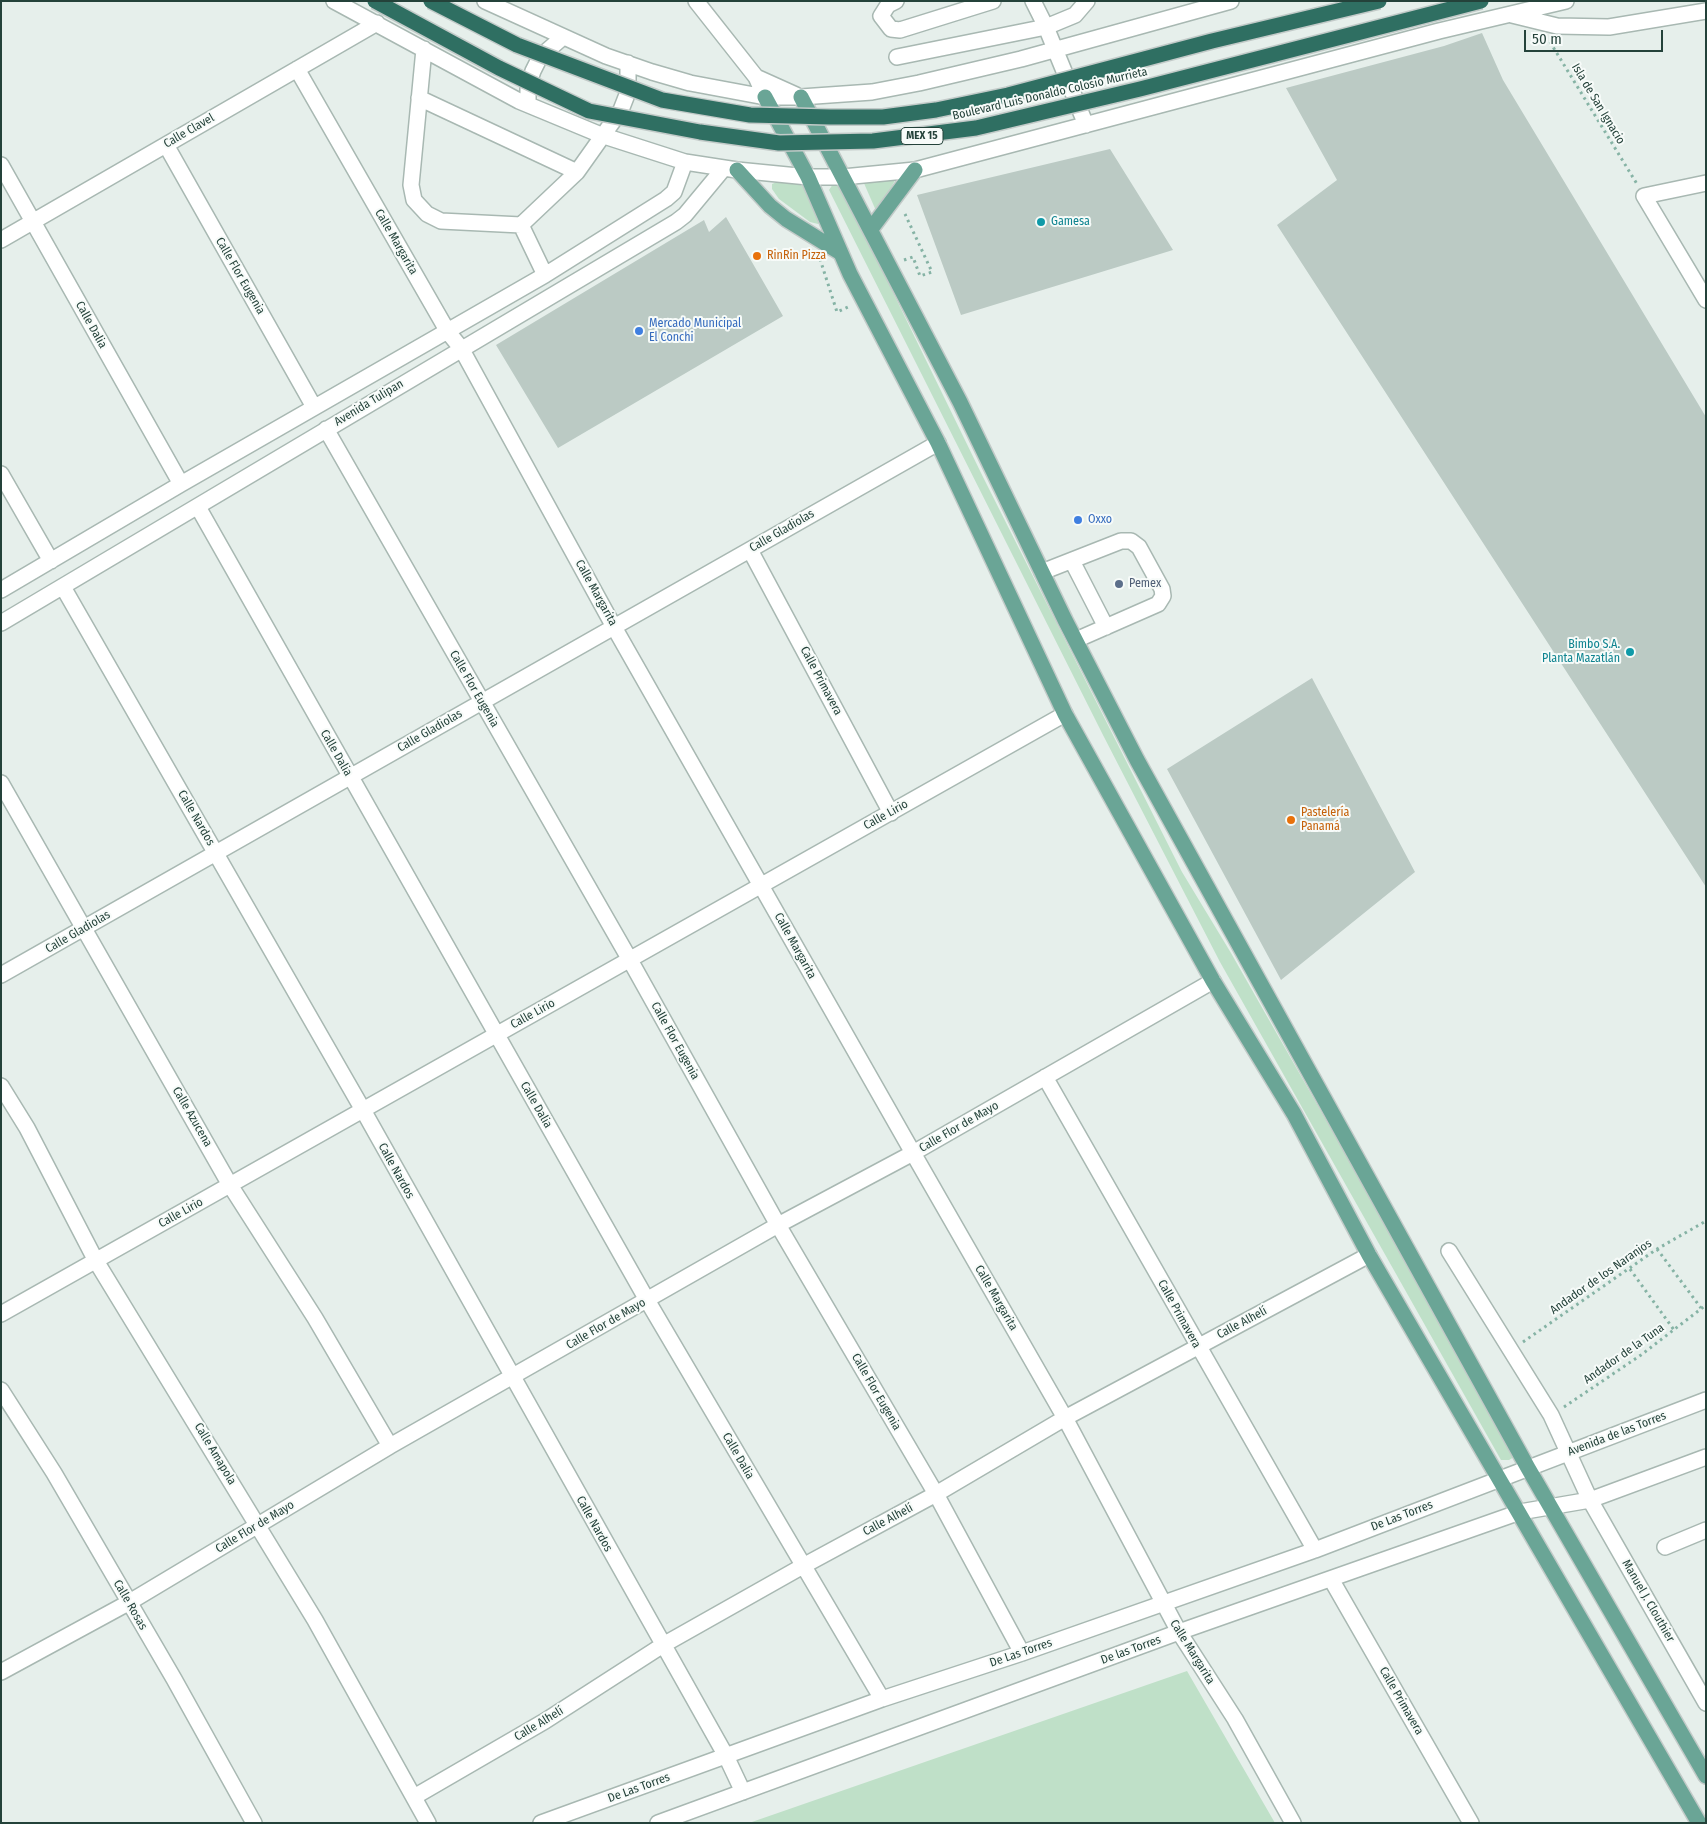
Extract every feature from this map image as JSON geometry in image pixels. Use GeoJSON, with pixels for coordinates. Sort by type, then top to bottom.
{"type":"FeatureCollection","features":[{"type":"Feature","properties":{"kind":"highway","name":"Boulevard Luis Donaldo Colosio Murrieta"},"geometry":{"type":"LineString","coordinates":[[375,1],[499,68],[589,111],[700,132],[779,143],[873,141],[976,128],[1140,89],[1481,1]]}},
{"type":"Feature","properties":{"kind":"highway","name":"Boulevard Luis Donaldo Colosio Murrieta"},"geometry":{"type":"LineString","coordinates":[[431,1],[517,45],[662,100],[750,115],[883,117],[936,110],[1008,95],[1212,40],[1379,1]]}},
{"type":"Feature","properties":{"kind":"main road"},"geometry":{"type":"LineString","coordinates":[[765,97],[808,177],[850,274],[938,443],[1065,714],[1213,981],[1294,1114],[1369,1255],[1699,1823]]}},
{"type":"Feature","properties":{"kind":"main road"},"geometry":{"type":"LineString","coordinates":[[801,97],[964,410],[1042,572],[1137,760],[1528,1468],[1706,1776]]}},
{"type":"Feature","properties":{"kind":"main road"},"geometry":{"type":"LineString","coordinates":[[730,169],[786,219],[841,252]]}},
{"type":"Feature","properties":{"kind":"main road"},"geometry":{"type":"LineString","coordinates":[[871,229],[915,170]]}},
{"type":"Feature","properties":{"kind":"street","name":"MEX 15"},"geometry":{"type":"LineString","coordinates":[[334,1],[528,104],[601,136],[685,162],[730,169],[808,177],[843,177],[915,170],[1566,1]]}},
{"type":"Feature","properties":{"kind":"street"},"geometry":{"type":"LineString","coordinates":[[484,1],[563,37],[628,63],[690,83],[765,97],[801,97],[891,88],[1057,49],[1231,1]]}},
{"type":"Feature","properties":{"kind":"street"},"geometry":{"type":"LineString","coordinates":[[696,1],[756,77],[765,97]]}},
{"type":"Feature","properties":{"kind":"street"},"geometry":{"type":"LineString","coordinates":[[896,1],[888,5],[881,16],[891,29],[900,30],[993,1]]}},
{"type":"Feature","properties":{"kind":"street"},"geometry":{"type":"LineString","coordinates":[[1033,1],[1057,49],[1086,125]]}},
{"type":"Feature","properties":{"kind":"street"},"geometry":{"type":"LineString","coordinates":[[897,57],[1046,27],[1075,16],[1087,1]]}},
{"type":"Feature","properties":{"kind":"street"},"geometry":{"type":"LineString","coordinates":[[1157,21],[1182,1]]}},
{"type":"Feature","properties":{"kind":"street"},"geometry":{"type":"LineString","coordinates":[[1510,14],[1557,26],[1609,27],[1706,11]]}},
{"type":"Feature","properties":{"kind":"street","name":"Calle Clavel"},"geometry":{"type":"LineString","coordinates":[[1,240],[377,23]]}},
{"type":"Feature","properties":{"kind":"street"},"geometry":{"type":"LineString","coordinates":[[528,104],[528,86],[533,70],[540,57],[563,37]]}},
{"type":"Feature","properties":{"kind":"street"},"geometry":{"type":"LineString","coordinates":[[424,49],[410,185],[414,200],[427,214],[440,221],[521,225],[577,172],[625,102],[630,77],[628,63]]}},
{"type":"Feature","properties":{"kind":"street","name":"Calle Margarita"},"geometry":{"type":"LineString","coordinates":[[297,69],[448,332],[461,348],[614,627],[912,1154],[1065,1418],[1179,1632],[1235,1719],[1293,1823]]}},
{"type":"Feature","properties":{"kind":"street"},"geometry":{"type":"LineString","coordinates":[[756,77],[801,97]]}},
{"type":"Feature","properties":{"kind":"street"},"geometry":{"type":"LineString","coordinates":[[419,98],[577,172]]}},
{"type":"Feature","properties":{"kind":"street","name":"Calle Flor Eugenia"},"geometry":{"type":"LineString","coordinates":[[166,145],[314,407]]}},
{"type":"Feature","properties":{"kind":"street","name":"Avenida Tulipan"},"geometry":{"type":"LineString","coordinates":[[1,590],[314,407],[549,273],[666,199],[674,192],[685,162]]}},
{"type":"Feature","properties":{"kind":"street","name":"Calle Dalia"},"geometry":{"type":"LineString","coordinates":[[1,165],[181,484]]}},
{"type":"Feature","properties":{"kind":"street","name":"Avenida Tulipan"},"geometry":{"type":"LineString","coordinates":[[1,623],[685,215],[730,169]]}},
{"type":"Feature","properties":{"kind":"street"},"geometry":{"type":"LineString","coordinates":[[1706,183],[1644,196],[1706,300]]}},
{"type":"Feature","properties":{"kind":"street"},"geometry":{"type":"LineString","coordinates":[[521,225],[549,273],[564,288]]}},
{"type":"Feature","properties":{"kind":"street","name":"Calle Flor Eugenia"},"geometry":{"type":"LineString","coordinates":[[326,429],[630,960],[778,1225],[936,1494],[1022,1653]]}},
{"type":"Feature","properties":{"kind":"street","name":"Calle Gladiolas"},"geometry":{"type":"LineString","coordinates":[[1,975],[938,443]]}},
{"type":"Feature","properties":{"kind":"street"},"geometry":{"type":"LineString","coordinates":[[1,474],[51,561]]}},
{"type":"Feature","properties":{"kind":"street","name":"Calle Dalia"},"geometry":{"type":"LineString","coordinates":[[198,507],[647,1300],[882,1699]]}},
{"type":"Feature","properties":{"kind":"street"},"geometry":{"type":"LineString","coordinates":[[1042,572],[1121,541],[1132,541],[1139,546],[1162,589],[1162,596],[1158,604],[1076,640]]}},
{"type":"Feature","properties":{"kind":"street","name":"Calle Primavera"},"geometry":{"type":"LineString","coordinates":[[750,550],[891,813]]}},
{"type":"Feature","properties":{"kind":"street"},"geometry":{"type":"LineString","coordinates":[[1072,561],[1106,627]]}},
{"type":"Feature","properties":{"kind":"street","name":"Calle Nardos"},"geometry":{"type":"LineString","coordinates":[[63,587],[363,1110],[726,1756]]}},
{"type":"Feature","properties":{"kind":"street","name":"Calle Lirio"},"geometry":{"type":"LineString","coordinates":[[1,1314],[1065,714]]}},
{"type":"Feature","properties":{"kind":"street","name":"Calle Azucena"},"geometry":{"type":"LineString","coordinates":[[1,783],[230,1185],[315,1318],[390,1446]]}},
{"type":"Feature","properties":{"kind":"street","name":"Calle Flor de Mayo"},"geometry":{"type":"LineString","coordinates":[[1,1672],[128,1603],[390,1446],[778,1225],[912,1154],[1213,981]]}},
{"type":"Feature","properties":{"kind":"street","name":"Calle Primavera"},"geometry":{"type":"LineString","coordinates":[[1045,1077],[1314,1550]]}},
{"type":"Feature","properties":{"kind":"street","name":"Calle Amapola"},"geometry":{"type":"LineString","coordinates":[[1,1086],[27,1128],[96,1261],[259,1525],[428,1823]]}},
{"type":"Feature","properties":{"kind":"street","name":"Manuel J. Clouthier"},"geometry":{"type":"LineString","coordinates":[[1449,1251],[1551,1416],[1570,1452],[1590,1500],[1706,1703]]}},
{"type":"Feature","properties":{"kind":"street","name":"Calle Alhelí"},"geometry":{"type":"LineString","coordinates":[[414,1797],[545,1721],[663,1645],[936,1494],[1065,1418],[1369,1255]]}},
{"type":"Feature","properties":{"kind":"street","name":"Calle Rosas"},"geometry":{"type":"LineString","coordinates":[[1,1390],[54,1473],[174,1679],[254,1823]]}},
{"type":"Feature","properties":{"kind":"street","name":"Avenida de las Torres"},"geometry":{"type":"LineString","coordinates":[[1499,1480],[1706,1400]]}},
{"type":"Feature","properties":{"kind":"street"},"geometry":{"type":"LineString","coordinates":[[1551,1506],[1590,1500],[1706,1457]]}},
{"type":"Feature","properties":{"kind":"street","name":"De Las Torres"},"geometry":{"type":"LineString","coordinates":[[541,1823],[882,1699],[1022,1653],[1314,1550],[1499,1480]]}},
{"type":"Feature","properties":{"kind":"street","name":"De las Torres"},"geometry":{"type":"LineString","coordinates":[[658,1823],[1179,1632],[1520,1512],[1551,1506]]}},
{"type":"Feature","properties":{"kind":"street"},"geometry":{"type":"LineString","coordinates":[[1665,1547],[1706,1530]]}},
{"type":"Feature","properties":{"kind":"street","name":"Calle Primavera"},"geometry":{"type":"LineString","coordinates":[[1331,1579],[1471,1823]]}},
{"type":"Feature","properties":{"kind":"street"},"geometry":{"type":"LineString","coordinates":[[726,1756],[743,1792]]}},
{"type":"Feature","properties":{"kind":"path","name":"Isla de San Ignacio"},"geometry":{"type":"LineString","coordinates":[[1538,22],[1644,196]]}},
{"type":"Feature","properties":{"kind":"path"},"geometry":{"type":"LineString","coordinates":[[905,214],[932,272],[920,276],[913,257]]}},
{"type":"Feature","properties":{"kind":"path"},"geometry":{"type":"LineString","coordinates":[[820,259],[837,312],[849,308],[847,301]]}},
{"type":"Feature","properties":{"kind":"path","name":"Andador de los Naranjos"},"geometry":{"type":"LineString","coordinates":[[1509,1350],[1657,1249],[1706,1221]]}},
{"type":"Feature","properties":{"kind":"path"},"geometry":{"type":"LineString","coordinates":[[1657,1249],[1700,1308]]}},
{"type":"Feature","properties":{"kind":"path"},"geometry":{"type":"LineString","coordinates":[[1630,1269],[1674,1330]]}},
{"type":"Feature","properties":{"kind":"path","name":"Andador de la Tuna"},"geometry":{"type":"LineString","coordinates":[[1551,1416],[1674,1330],[1706,1305]]}},
{"type":"Feature","properties":{"kind":"green space"},"geometry":{"type":"Polygon","coordinates":[[[898,175],[877,213],[863,181],[898,175]]]}},
{"type":"Feature","properties":{"kind":"green space"},"geometry":{"type":"Polygon","coordinates":[[[789,177],[805,188],[826,219],[818,224],[810,222],[779,199],[772,189],[772,184],[789,177]]]}},
{"type":"Feature","properties":{"kind":"green space"},"geometry":{"type":"Polygon","coordinates":[[[833,184],[841,186],[983,477],[1182,872],[1231,953],[1409,1266],[1514,1457],[1509,1460],[1501,1460],[1220,962],[1104,737],[829,190],[833,184]]]}},
{"type":"Feature","properties":{"kind":"green space"},"geometry":{"type":"Polygon","coordinates":[[[1187,1671],[1275,1823],[749,1823],[1187,1671]]]}},
{"type":"Feature","properties":{"kind":"building","name":"Bimbo S.A. Planta Mazatlán"},"geometry":{"type":"Polygon","coordinates":[[[1482,33],[1503,80],[1706,417],[1706,887],[1277,225],[1337,180],[1286,88],[1444,46],[1482,33]]]}},
{"type":"Feature","properties":{"kind":"building","name":"Gamesa"},"geometry":{"type":"Polygon","coordinates":[[[1110,149],[1173,250],[961,315],[917,195],[1110,149]]]}},
{"type":"Feature","properties":{"kind":"building","name":"Mercado Municipal El Conchi"},"geometry":{"type":"Polygon","coordinates":[[[726,217],[783,316],[558,448],[496,345],[704,220],[709,232],[726,217]]]}},
{"type":"Feature","properties":{"kind":"building","name":"Pastelería Panamá"},"geometry":{"type":"Polygon","coordinates":[[[1312,678],[1415,872],[1281,980],[1167,769],[1312,678]]]}},
{"type":"Feature","properties":{"kind":"place","name":"Gamesa"},"geometry":{"type":"Point","coordinates":[1041,222]}},
{"type":"Feature","properties":{"kind":"place","name":"RinRin Pizza"},"geometry":{"type":"Point","coordinates":[757,256]}},
{"type":"Feature","properties":{"kind":"place","name":"Mercado Municipal El Conchi"},"geometry":{"type":"Point","coordinates":[639,331]}},
{"type":"Feature","properties":{"kind":"place","name":"Oxxo"},"geometry":{"type":"Point","coordinates":[1078,520]}},
{"type":"Feature","properties":{"kind":"place","name":"Pemex"},"geometry":{"type":"Point","coordinates":[1119,584]}},
{"type":"Feature","properties":{"kind":"place","name":"Bimbo S.A. Planta Mazatlán"},"geometry":{"type":"Point","coordinates":[1630,652]}},
{"type":"Feature","properties":{"kind":"place","name":"Pastelería Panamá"},"geometry":{"type":"Point","coordinates":[1291,820]}}]}
